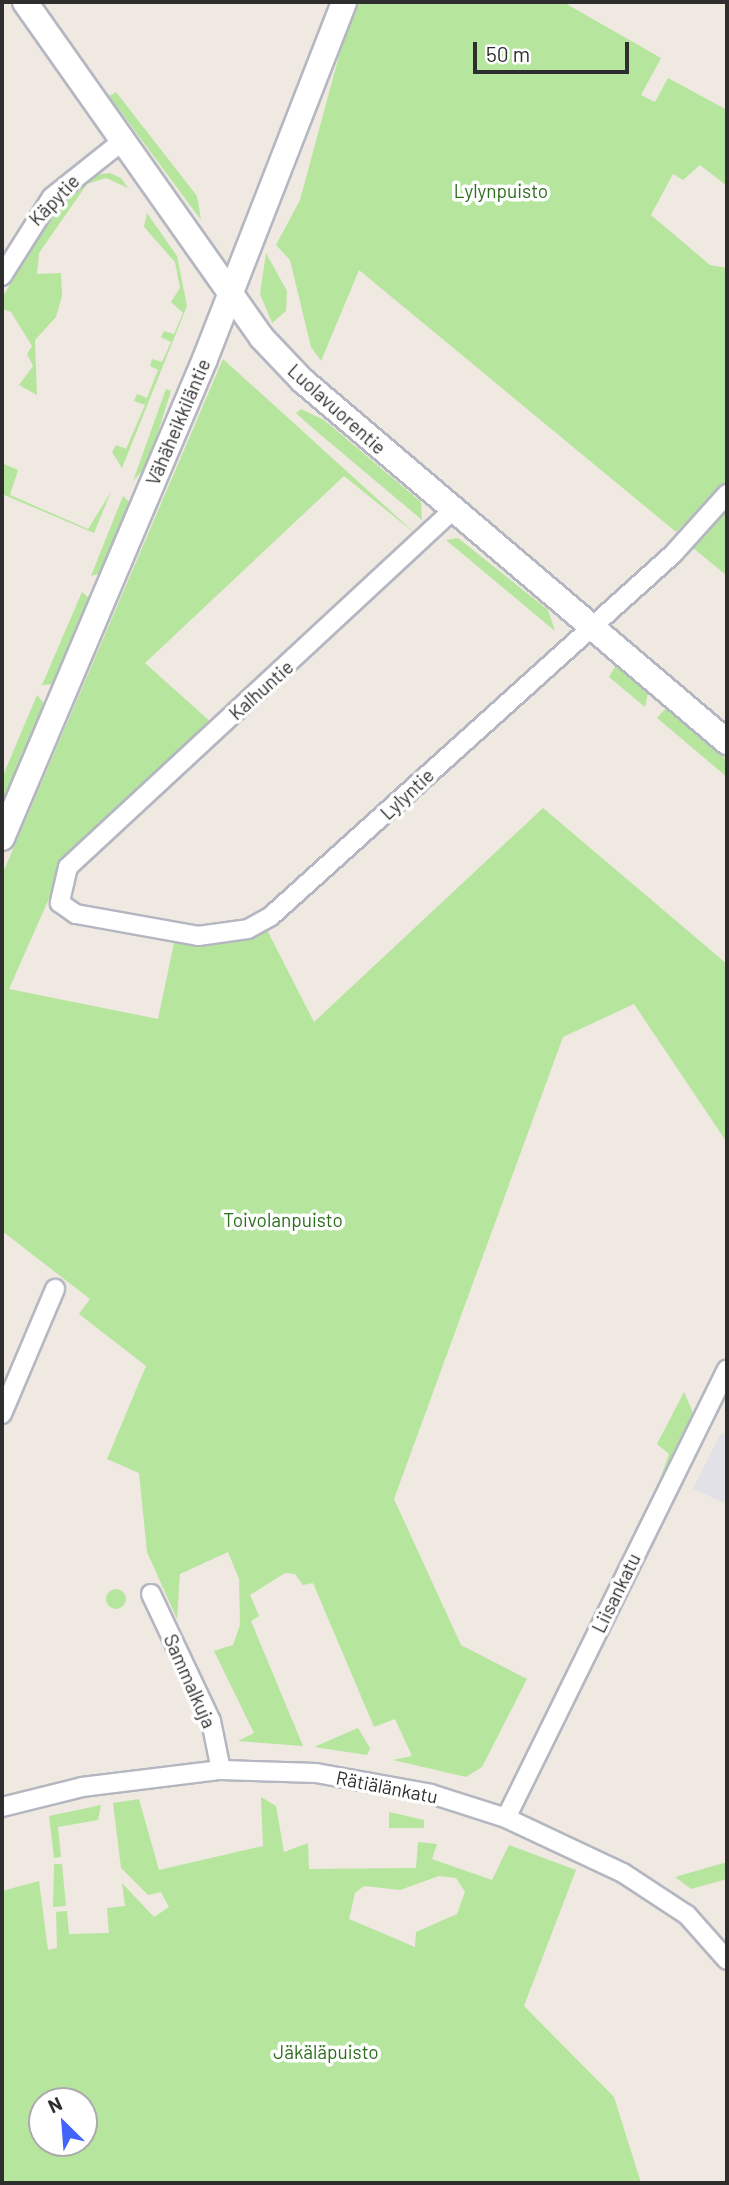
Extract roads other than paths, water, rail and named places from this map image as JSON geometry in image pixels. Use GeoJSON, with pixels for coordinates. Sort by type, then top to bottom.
{"type":"FeatureCollection","features":[{"type":"Feature","properties":{"kind":"street","name":"Luolavuorentie"},"geometry":{"type":"LineString","coordinates":[[25,2],[125,139],[230,291],[303,381],[587,626],[727,742]]}},
{"type":"Feature","properties":{"kind":"street","name":"Vähäheikkiläntie"},"geometry":{"type":"LineString","coordinates":[[2,838],[230,291],[344,2]]}},
{"type":"Feature","properties":{"kind":"street","name":"Käpytie"},"geometry":{"type":"LineString","coordinates":[[2,276],[52,197],[125,139]]}},
{"type":"Feature","properties":{"kind":"street","name":"Lylyntie"},"geometry":{"type":"LineString","coordinates":[[68,867],[60,903],[76,914],[198,936],[248,929],[302,893],[587,626],[673,554],[727,494]]}},
{"type":"Feature","properties":{"kind":"street","name":"Kalhuntie"},"geometry":{"type":"LineString","coordinates":[[68,867],[453,510]]}},
{"type":"Feature","properties":{"kind":"street"},"geometry":{"type":"LineString","coordinates":[[2,1414],[55,1289]]}},
{"type":"Feature","properties":{"kind":"street","name":"Liisankatu"},"geometry":{"type":"LineString","coordinates":[[506,1818],[727,1369]]}},
{"type":"Feature","properties":{"kind":"street","name":"Sammalkuja"},"geometry":{"type":"LineString","coordinates":[[151,1594],[211,1721],[221,1770]]}},
{"type":"Feature","properties":{"kind":"street","name":"Rätiälänkatu"},"geometry":{"type":"LineString","coordinates":[[2,1807],[82,1787],[221,1770],[358,1779],[506,1818],[655,1892],[708,1934],[727,1960]]}},
{"type":"Feature","properties":{"kind":"park label","name":"Lylynpuisto"},"geometry":{"type":"Point","coordinates":[501,191]}},
{"type":"Feature","properties":{"kind":"park label","name":"Toivolanpuisto"},"geometry":{"type":"Point","coordinates":[283,1220]}},
{"type":"Feature","properties":{"kind":"park label","name":"Jäkäläpuisto"},"geometry":{"type":"Point","coordinates":[326,2052]}}]}
